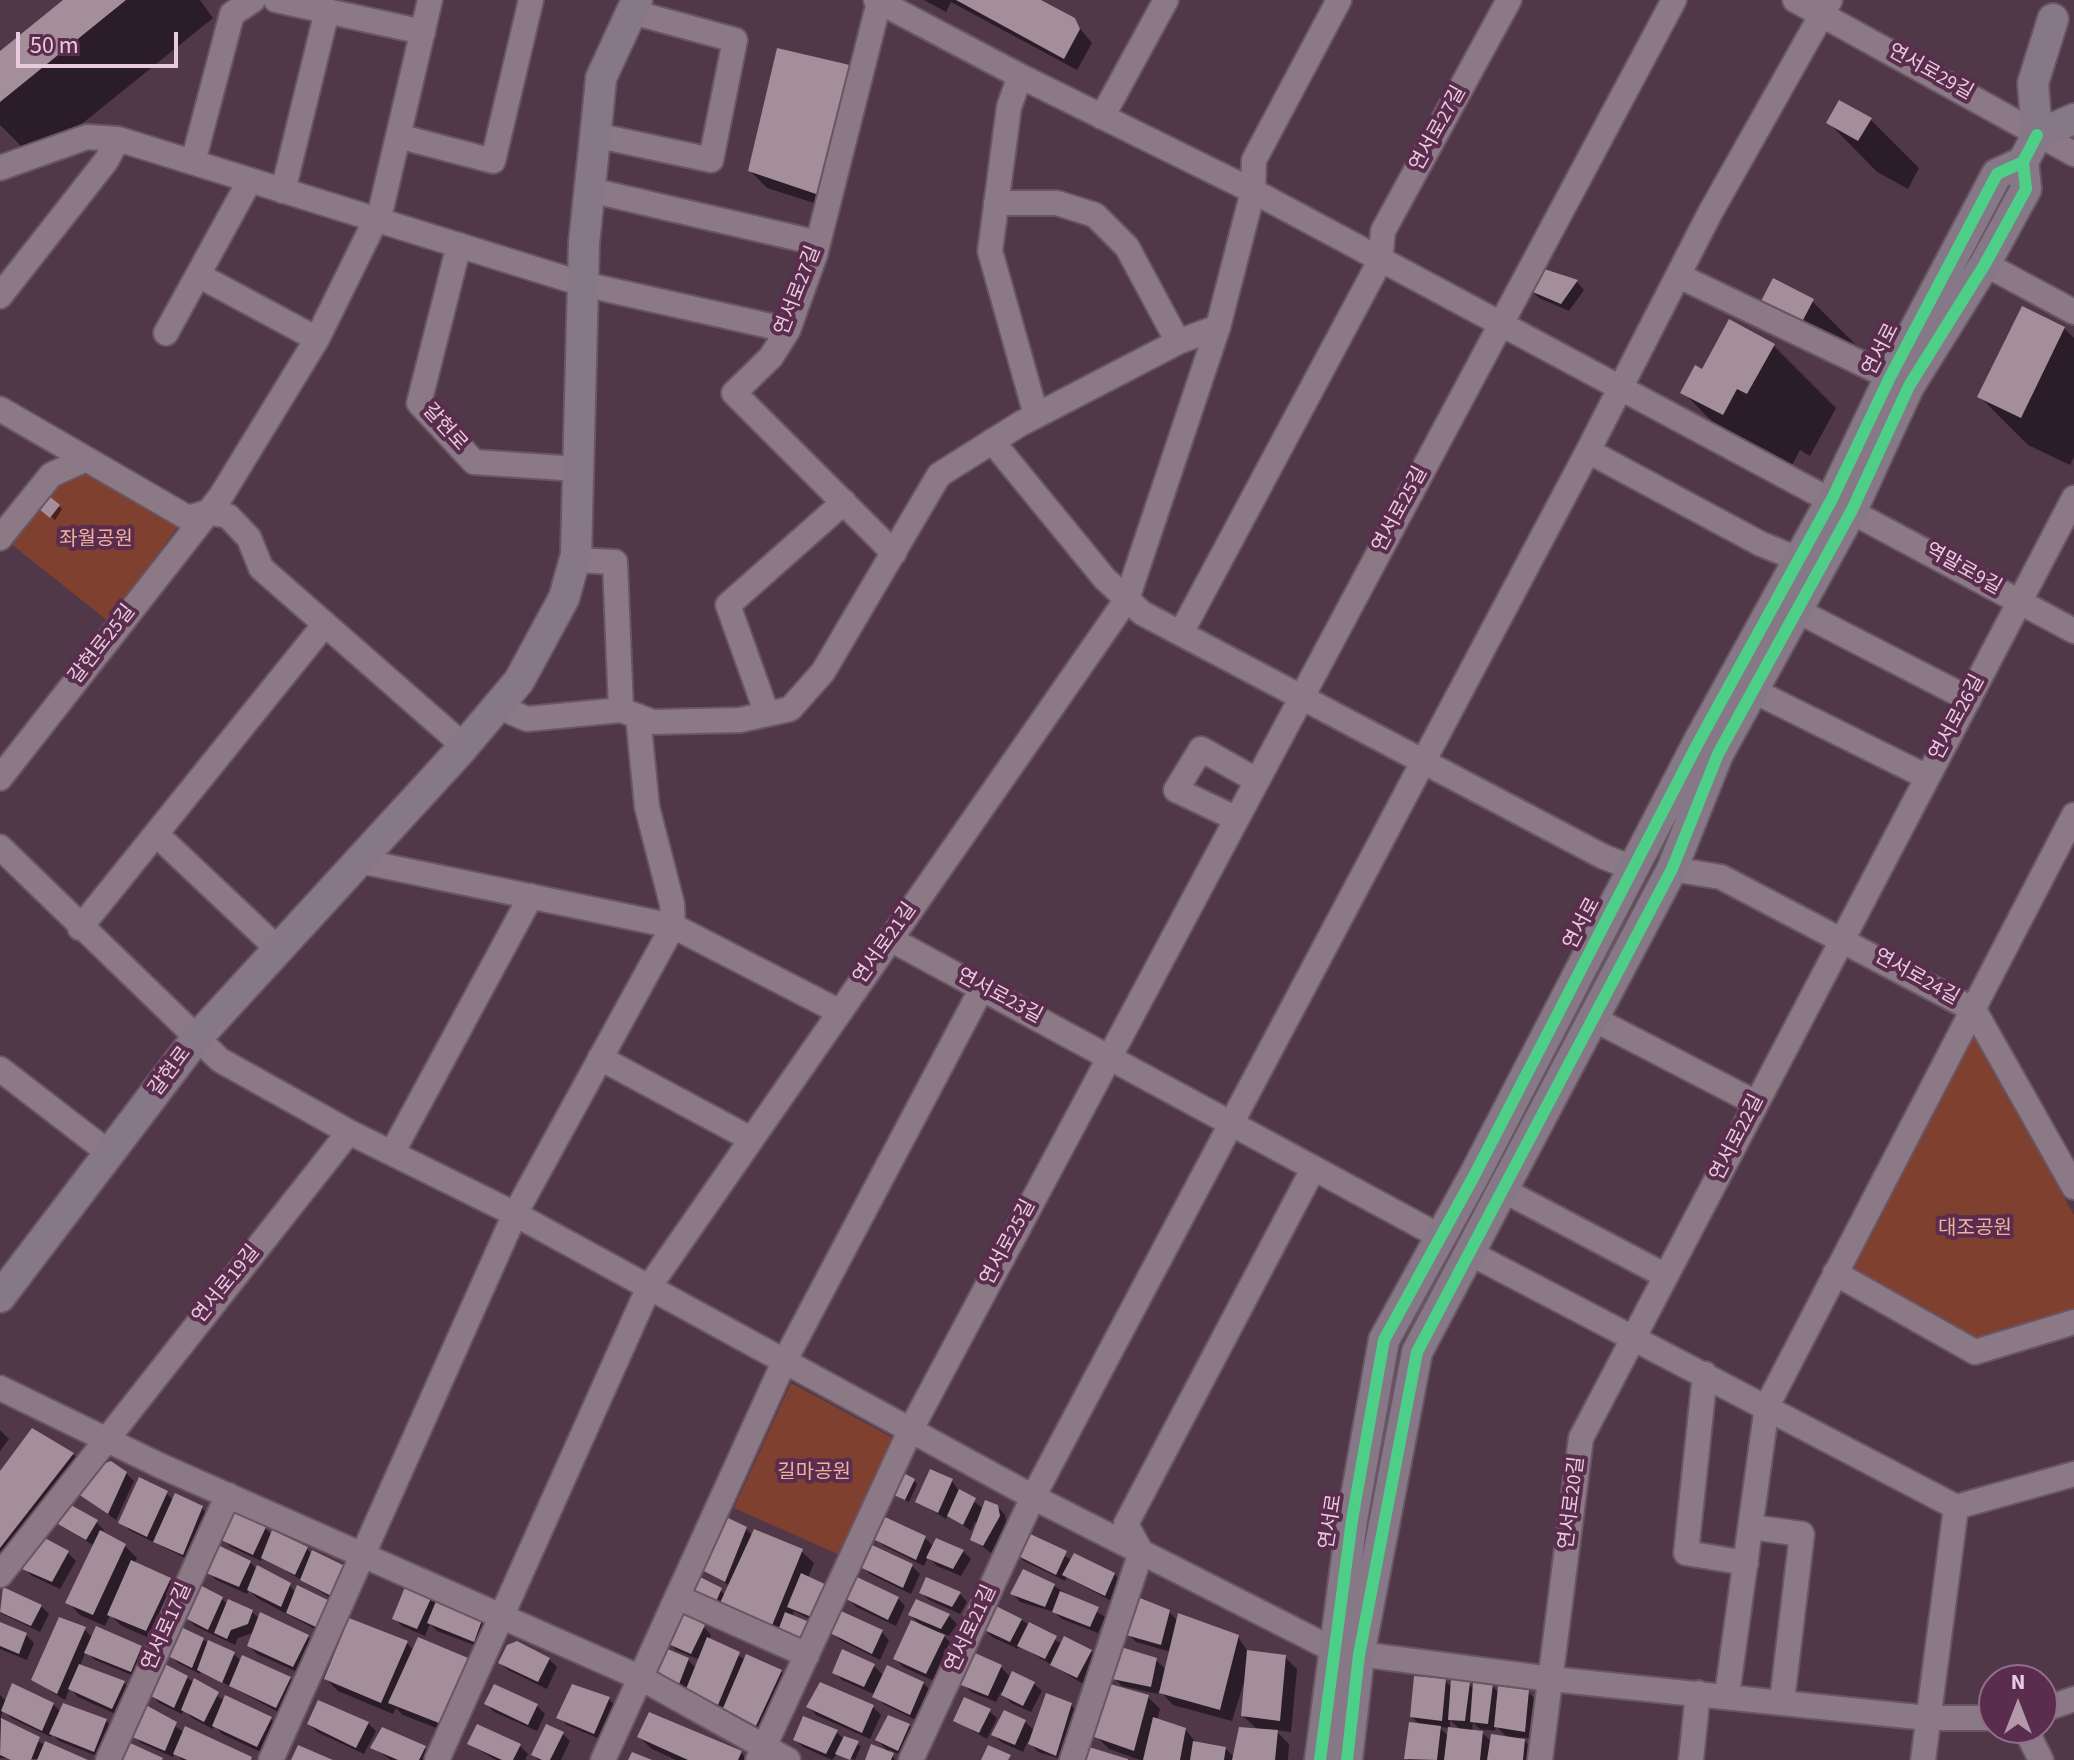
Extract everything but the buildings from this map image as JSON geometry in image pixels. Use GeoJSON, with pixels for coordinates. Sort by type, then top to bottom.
{"type":"FeatureCollection","features":[{"type":"Feature","properties":{"kind":"main road","name":"갈현로"},"geometry":{"type":"LineString","coordinates":[[0,1297],[196,1039],[464,746],[519,681],[564,598],[574,560],[583,284],[601,78],[634,6]]}},
{"type":"Feature","properties":{"kind":"main road"},"geometry":{"type":"LineString","coordinates":[[2056,10],[2033,83],[2037,135],[2074,119]]}},
{"type":"Feature","properties":{"kind":"main road","name":"연서로"},"geometry":{"type":"LineString","coordinates":[[1347,1760],[1352,1520],[1384,1340],[1798,559],[1842,504],[1909,386],[1985,264],[2026,189],[2023,162],[2037,135]]}},
{"type":"Feature","properties":{"kind":"main road","name":"연서로"},"geometry":{"type":"LineString","coordinates":[[1320,1760],[1417,1352],[1672,869],[1718,754],[1796,610],[1842,504],[1890,377],[1997,174],[2023,162]]}},
{"type":"Feature","properties":{"kind":"street"},"geometry":{"type":"LineString","coordinates":[[193,162],[232,14],[253,0]]}},
{"type":"Feature","properties":{"kind":"street"},"geometry":{"type":"LineString","coordinates":[[276,0],[423,32]]}},
{"type":"Feature","properties":{"kind":"street","name":"갈현로25길"},"geometry":{"type":"LineString","coordinates":[[0,778],[208,512],[317,339],[376,220],[430,0]]}},
{"type":"Feature","properties":{"kind":"street"},"geometry":{"type":"LineString","coordinates":[[398,136],[493,161],[531,0]]}},
{"type":"Feature","properties":{"kind":"street"},"geometry":{"type":"LineString","coordinates":[[1102,117],[1166,0]]}},
{"type":"Feature","properties":{"kind":"street"},"geometry":{"type":"LineString","coordinates":[[1127,599],[1218,327],[1253,191],[1254,160],[1339,0]]}},
{"type":"Feature","properties":{"kind":"street","name":"연서로27길"},"geometry":{"type":"LineString","coordinates":[[1181,633],[1380,261],[1383,231],[1509,0]]}},
{"type":"Feature","properties":{"kind":"street"},"geometry":{"type":"LineString","coordinates":[[1502,325],[1674,0]]}},
{"type":"Feature","properties":{"kind":"street","name":"연서로29길"},"geometry":{"type":"LineString","coordinates":[[1795,0],[1826,7],[2037,135],[2074,154]]}},
{"type":"Feature","properties":{"kind":"street","name":"연서로27길"},"geometry":{"type":"LineString","coordinates":[[894,553],[734,393],[771,357],[788,330],[818,243],[878,1],[1020,76],[1253,191],[1842,504]]}},
{"type":"Feature","properties":{"kind":"street"},"geometry":{"type":"LineString","coordinates":[[595,135],[711,160],[735,40],[634,6]]}},
{"type":"Feature","properties":{"kind":"street"},"geometry":{"type":"LineString","coordinates":[[1229,1124],[1588,451],[1718,198],[1826,7]]}},
{"type":"Feature","properties":{"kind":"street"},"geometry":{"type":"LineString","coordinates":[[283,191],[327,11]]}},
{"type":"Feature","properties":{"kind":"street"},"geometry":{"type":"LineString","coordinates":[[1020,76],[1009,107],[990,251],[1036,415]]}},
{"type":"Feature","properties":{"kind":"street"},"geometry":{"type":"LineString","coordinates":[[0,168],[87,137],[118,139],[583,284],[788,330]]}},
{"type":"Feature","properties":{"kind":"street"},"geometry":{"type":"LineString","coordinates":[[3,292],[106,161],[118,139]]}},
{"type":"Feature","properties":{"kind":"street"},"geometry":{"type":"LineString","coordinates":[[166,333],[250,180]]}},
{"type":"Feature","properties":{"kind":"street"},"geometry":{"type":"LineString","coordinates":[[590,190],[818,243]]}},
{"type":"Feature","properties":{"kind":"street"},"geometry":{"type":"LineString","coordinates":[[996,203],[1057,203],[1095,215],[1127,247],[1178,342]]}},
{"type":"Feature","properties":{"kind":"street","name":"갈현로"},"geometry":{"type":"LineString","coordinates":[[459,245],[419,403],[474,462],[578,469]]}},
{"type":"Feature","properties":{"kind":"street"},"geometry":{"type":"LineString","coordinates":[[1985,264],[2074,312]]}},
{"type":"Feature","properties":{"kind":"street"},"geometry":{"type":"LineString","coordinates":[[198,275],[317,339]]}},
{"type":"Feature","properties":{"kind":"street"},"geometry":{"type":"LineString","coordinates":[[1679,276],[1890,377]]}},
{"type":"Feature","properties":{"kind":"street","name":"연서로25길"},"geometry":{"type":"LineString","coordinates":[[910,1431],[1206,872],[1502,325]]}},
{"type":"Feature","properties":{"kind":"street"},"geometry":{"type":"LineString","coordinates":[[497,706],[527,719],[630,713],[653,722],[740,720],[790,709],[823,672],[939,475],[1036,415],[1178,342],[1218,327]]}},
{"type":"Feature","properties":{"kind":"street"},"geometry":{"type":"LineString","coordinates":[[0,409],[188,518],[208,512],[228,516],[249,538],[261,568],[464,746]]}},
{"type":"Feature","properties":{"kind":"street"},"geometry":{"type":"LineString","coordinates":[[992,441],[1105,579],[1142,613],[1604,857],[1633,868]]}},
{"type":"Feature","properties":{"kind":"street"},"geometry":{"type":"LineString","coordinates":[[1588,451],[1761,544],[1798,559]]}},
{"type":"Feature","properties":{"kind":"street"},"geometry":{"type":"LineString","coordinates":[[0,538],[51,475],[86,459]]}},
{"type":"Feature","properties":{"kind":"street","name":"연서로26길"},"geometry":{"type":"LineString","coordinates":[[1841,937],[2074,498]]}},
{"type":"Feature","properties":{"kind":"street"},"geometry":{"type":"LineString","coordinates":[[767,714],[728,605],[844,502]]}},
{"type":"Feature","properties":{"kind":"street","name":"역말로9길"},"geometry":{"type":"LineString","coordinates":[[1842,504],[2074,631]]}},
{"type":"Feature","properties":{"kind":"street"},"geometry":{"type":"LineString","coordinates":[[271,1760],[515,1214],[673,926],[672,904],[647,807],[643,740],[630,713],[615,562],[574,560]]}},
{"type":"Feature","properties":{"kind":"street","name":"연서로21길"},"geometry":{"type":"LineString","coordinates":[[838,1011],[1127,599]]}},
{"type":"Feature","properties":{"kind":"street"},"geometry":{"type":"LineString","coordinates":[[1796,610],[1969,699]]}},
{"type":"Feature","properties":{"kind":"street"},"geometry":{"type":"LineString","coordinates":[[80,928],[325,624]]}},
{"type":"Feature","properties":{"kind":"street"},"geometry":{"type":"LineString","coordinates":[[1752,690],[1927,777]]}},
{"type":"Feature","properties":{"kind":"street"},"geometry":{"type":"LineString","coordinates":[[1235,818],[1176,790],[1201,749],[1256,780]]}},
{"type":"Feature","properties":{"kind":"street"},"geometry":{"type":"LineString","coordinates":[[1727,1695],[1767,1406],[1974,1010],[2067,848],[2074,815]]}},
{"type":"Feature","properties":{"kind":"street"},"geometry":{"type":"LineString","coordinates":[[156,834],[278,949]]}},
{"type":"Feature","properties":{"kind":"street"},"geometry":{"type":"LineString","coordinates":[[0,847],[80,928],[220,1060],[349,1132],[515,1214],[1033,1497],[1347,1653],[1551,1679],[1927,1718],[1978,1718]]}},
{"type":"Feature","properties":{"kind":"street"},"geometry":{"type":"LineString","coordinates":[[360,861],[673,926],[838,1011],[649,1287],[437,1760]]}},
{"type":"Feature","properties":{"kind":"street","name":"연서로24길"},"geometry":{"type":"LineString","coordinates":[[1672,869],[1721,877],[1841,937],[1974,1010],[2071,1176]]}},
{"type":"Feature","properties":{"kind":"street"},"geometry":{"type":"LineString","coordinates":[[392,1153],[531,896]]}},
{"type":"Feature","properties":{"kind":"street","name":"연서로22길"},"geometry":{"type":"LineString","coordinates":[[1634,1339],[1841,937]]}},
{"type":"Feature","properties":{"kind":"street","name":"연서로23길"},"geometry":{"type":"LineString","coordinates":[[890,939],[1441,1237]]}},
{"type":"Feature","properties":{"kind":"street"},"geometry":{"type":"LineString","coordinates":[[603,1760],[784,1362],[982,988]]}},
{"type":"Feature","properties":{"kind":"street"},"geometry":{"type":"LineString","coordinates":[[1592,1018],[1756,1103]]}},
{"type":"Feature","properties":{"kind":"street"},"geometry":{"type":"LineString","coordinates":[[600,1058],[751,1139]]}},
{"type":"Feature","properties":{"kind":"street"},"geometry":{"type":"LineString","coordinates":[[0,1069],[109,1153]]}},
{"type":"Feature","properties":{"kind":"street","name":"연서로21길"},"geometry":{"type":"LineString","coordinates":[[911,1760],[1033,1497],[1229,1124]]}},
{"type":"Feature","properties":{"kind":"street","name":"연서로19길"},"geometry":{"type":"LineString","coordinates":[[106,1438],[349,1132]]}},
{"type":"Feature","properties":{"kind":"street"},"geometry":{"type":"LineString","coordinates":[[1072,1760],[1141,1552],[1126,1524],[1313,1169]]}},
{"type":"Feature","properties":{"kind":"street"},"geometry":{"type":"LineString","coordinates":[[1503,1190],[1666,1276]]}},
{"type":"Feature","properties":{"kind":"street"},"geometry":{"type":"LineString","coordinates":[[1470,1253],[1956,1507],[2074,1474]]}},
{"type":"Feature","properties":{"kind":"street"},"geometry":{"type":"LineString","coordinates":[[1835,1273],[1975,1352],[2074,1322]]}},
{"type":"Feature","properties":{"kind":"street","name":"연서로20길"},"geometry":{"type":"LineString","coordinates":[[1540,1760],[1581,1438],[1634,1339]]}},
{"type":"Feature","properties":{"kind":"street"},"geometry":{"type":"LineString","coordinates":[[1705,1374],[1686,1553],[1746,1563]]}},
{"type":"Feature","properties":{"kind":"street"},"geometry":{"type":"LineString","coordinates":[[0,1388],[228,1495],[641,1678],[761,1754],[788,1760]]}},
{"type":"Feature","properties":{"kind":"street"},"geometry":{"type":"LineString","coordinates":[[761,1754],[910,1431]]}},
{"type":"Feature","properties":{"kind":"street"},"geometry":{"type":"LineString","coordinates":[[0,1575],[106,1438]]}},
{"type":"Feature","properties":{"kind":"street","name":"연서로17길"},"geometry":{"type":"LineString","coordinates":[[108,1760],[228,1495]]}},
{"type":"Feature","properties":{"kind":"street"},"geometry":{"type":"LineString","coordinates":[[1923,1760],[1956,1507]]}},
{"type":"Feature","properties":{"kind":"street"},"geometry":{"type":"LineString","coordinates":[[1751,1527],[1802,1534],[1782,1701]]}},
{"type":"Feature","properties":{"kind":"street"},"geometry":{"type":"LineString","coordinates":[[677,1597],[807,1655]]}},
{"type":"Feature","properties":{"kind":"street"},"geometry":{"type":"LineString","coordinates":[[1691,1760],[1698,1693]]}},
{"type":"Feature","properties":{"kind":"green space","name":"좌월공원"},"geometry":{"type":"Polygon","coordinates":[[[86,474],[179,525],[108,621],[10,543],[57,481],[86,474]]]}},
{"type":"Feature","properties":{"kind":"green space","name":"대조공원"},"geometry":{"type":"Polygon","coordinates":[[[1973,1033],[2074,1215],[2074,1313],[1978,1340],[1846,1268],[1973,1033]]]}},
{"type":"Feature","properties":{"kind":"green space","name":"길마공원"},"geometry":{"type":"Polygon","coordinates":[[[791,1383],[895,1439],[842,1556],[734,1508],[791,1383]]]}},
{"type":"Feature","properties":{"kind":"cycle path"},"geometry":{"type":"LineString","coordinates":[[1347,1760],[1359,1655],[1417,1352],[1672,869],[1718,754],[1852,510],[1909,386],[1985,264],[2026,189],[2023,162],[2037,135]]}},
{"type":"Feature","properties":{"kind":"cycle path"},"geometry":{"type":"LineString","coordinates":[[1320,1760],[1352,1520],[1384,1340],[1474,1176],[1698,743],[1832,499],[1890,377],[1997,174],[2023,162]]}}]}
